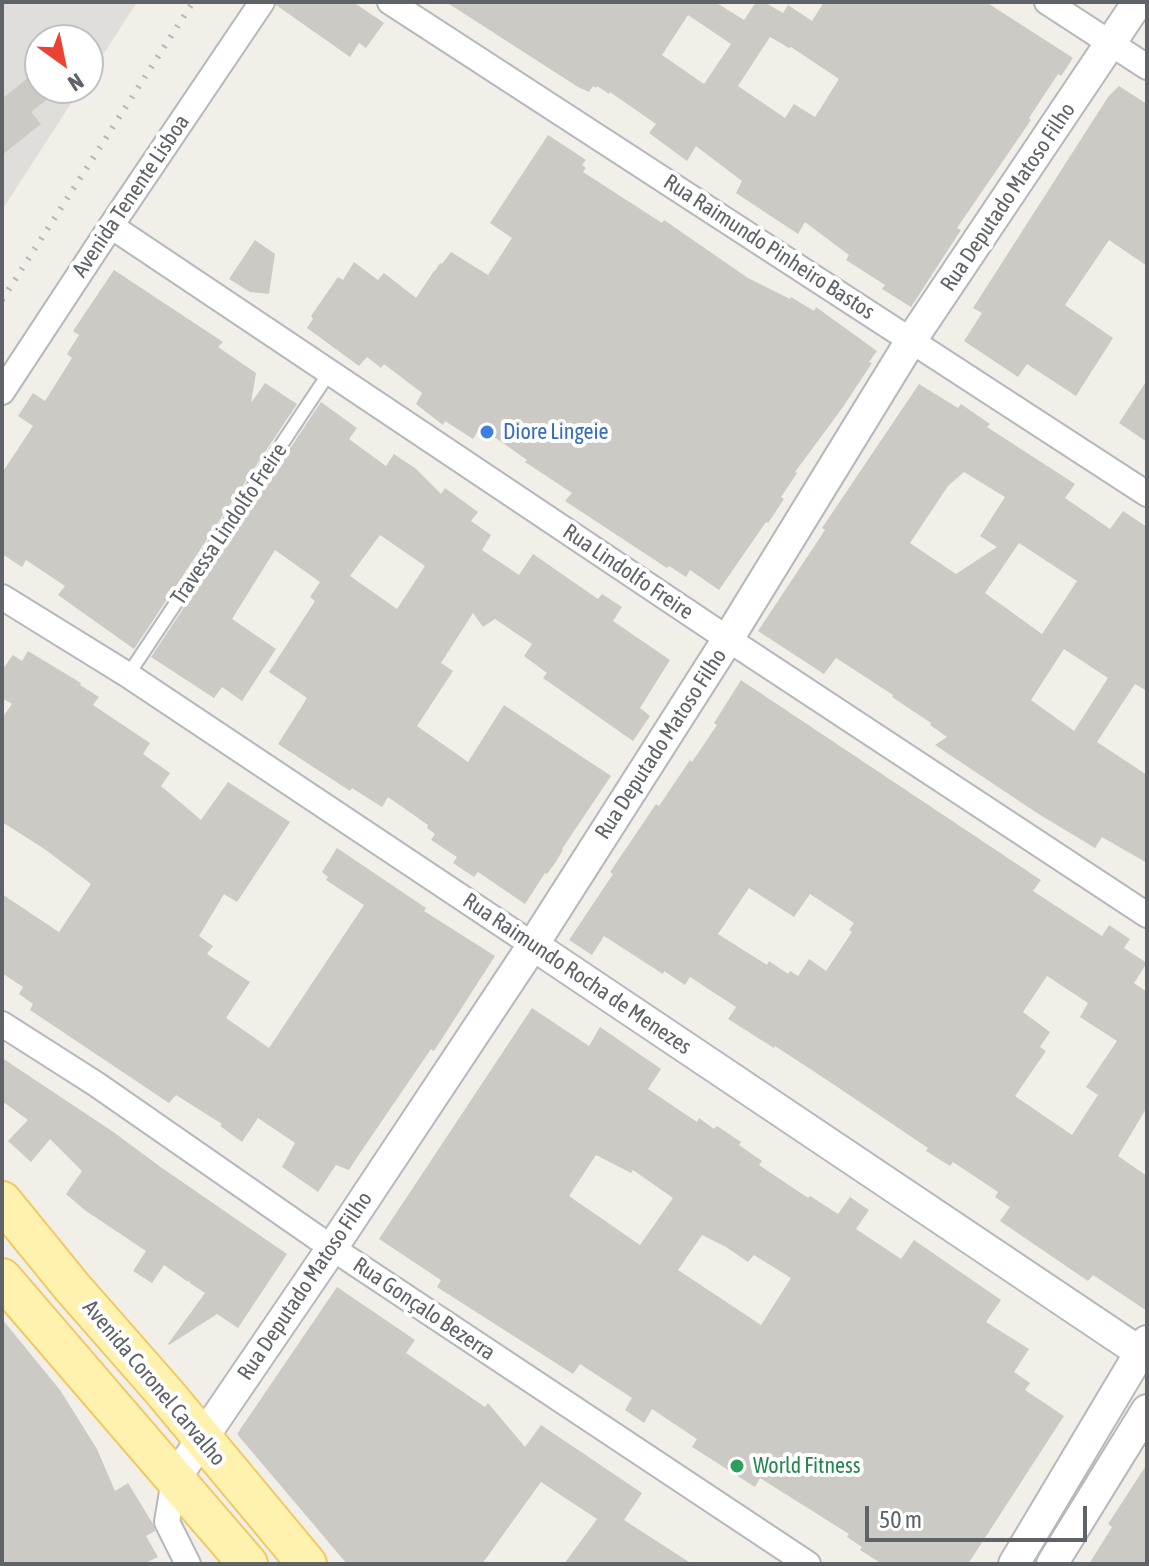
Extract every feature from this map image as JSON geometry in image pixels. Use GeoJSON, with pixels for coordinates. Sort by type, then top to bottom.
{"type":"FeatureCollection","features":[{"type":"Feature","properties":{"kind":"main road","name":"Avenida Coronel Carvalho"},"geometry":{"type":"LineString","coordinates":[[2,1201],[307,1564]]}},
{"type":"Feature","properties":{"kind":"main road"},"geometry":{"type":"LineString","coordinates":[[2,1278],[247,1564]]}},
{"type":"Feature","properties":{"kind":"street","name":"Avenida Tenente Lisboa"},"geometry":{"type":"LineString","coordinates":[[2,392],[262,2]]}},
{"type":"Feature","properties":{"kind":"street","name":"Rua Raimundo Pinheiro Bastos"},"geometry":{"type":"LineString","coordinates":[[390,2],[1147,494]]}},
{"type":"Feature","properties":{"kind":"street"},"geometry":{"type":"LineString","coordinates":[[1047,2],[1147,67]]}},
{"type":"Feature","properties":{"kind":"street","name":"Rua Deputado Matoso Filho"},"geometry":{"type":"LineString","coordinates":[[174,1480],[533,945],[728,639],[912,339],[1138,2]]}},
{"type":"Feature","properties":{"kind":"street","name":"Rua Lindolfo Freire"},"geometry":{"type":"LineString","coordinates":[[111,226],[1147,915]]}},
{"type":"Feature","properties":{"kind":"street","name":"Rua Raimundo Rocha de Menezes"},"geometry":{"type":"LineString","coordinates":[[2,597],[128,675],[1144,1350]]}},
{"type":"Feature","properties":{"kind":"street","name":"Rua Gonçalo Bezerra"},"geometry":{"type":"LineString","coordinates":[[2,1024],[96,1084],[332,1248],[808,1564]]}},
{"type":"Feature","properties":{"kind":"street"},"geometry":{"type":"LineString","coordinates":[[1014,1564],[1144,1350]]}},
{"type":"Feature","properties":{"kind":"street"},"geometry":{"type":"LineString","coordinates":[[1052,1564],[1147,1410]]}},
{"type":"Feature","properties":{"kind":"street"},"geometry":{"type":"LineString","coordinates":[[174,1480],[167,1522],[188,1564]]}},
{"type":"Feature","properties":{"kind":"lane","name":"Travessa Lindolfo Freire"},"geometry":{"type":"LineString","coordinates":[[128,675],[329,373]]}},
{"type":"Feature","properties":{"kind":"shaded area"},"geometry":{"type":"Polygon","coordinates":[[[2,2],[137,2],[104,53],[104,24],[24,24],[24,104],[71,104],[2,210],[2,2]]]}},
{"type":"Feature","properties":{"kind":"building"},"geometry":{"type":"Polygon","coordinates":[[[277,2],[353,2],[384,23],[366,48],[359,43],[350,57],[276,5],[277,2]]]}},
{"type":"Feature","properties":{"kind":"building"},"geometry":{"type":"Polygon","coordinates":[[[446,2],[715,2],[744,20],[756,2],[764,2],[783,13],[788,5],[812,21],[824,2],[986,2],[1073,58],[1061,76],[1058,74],[1029,118],[1031,120],[957,228],[961,230],[911,307],[882,289],[885,285],[846,260],[849,255],[805,222],[798,234],[736,193],[742,181],[696,146],[687,161],[649,133],[656,124],[610,92],[597,86],[589,92],[446,2]],[[688,15],[662,55],[704,84],[731,44],[688,15]],[[770,37],[738,86],[785,118],[794,104],[815,117],[839,79],[770,37]]]}},
{"type":"Feature","properties":{"kind":"building"},"geometry":{"type":"Polygon","coordinates":[[[24,81],[24,104],[41,104],[31,112],[41,124],[2,155],[2,99],[24,81]]]}},
{"type":"Feature","properties":{"kind":"building"},"geometry":{"type":"Polygon","coordinates":[[[1119,86],[1147,104],[1147,266],[1109,240],[1065,305],[1113,338],[1076,396],[1027,364],[1018,377],[964,341],[982,313],[973,308],[1108,97],[1119,86]]]}},
{"type":"Feature","properties":{"kind":"building"},"geometry":{"type":"Polygon","coordinates":[[[548,135],[586,160],[582,165],[586,168],[583,172],[662,223],[664,220],[748,278],[814,311],[816,307],[877,351],[843,407],[795,472],[781,497],[784,499],[719,590],[690,570],[686,577],[669,566],[667,568],[565,501],[572,493],[480,427],[473,439],[445,421],[443,425],[416,404],[422,393],[384,364],[381,368],[367,357],[359,366],[307,328],[313,319],[311,316],[338,277],[343,280],[354,262],[378,280],[384,273],[416,298],[451,252],[488,275],[512,238],[490,223],[548,135]]]}},
{"type":"Feature","properties":{"kind":"building"},"geometry":{"type":"Polygon","coordinates":[[[255,240],[275,254],[269,294],[250,292],[229,279],[255,240]]]}},
{"type":"Feature","properties":{"kind":"building"},"geometry":{"type":"Polygon","coordinates":[[[114,270],[223,342],[218,347],[256,373],[251,403],[265,383],[297,404],[134,649],[58,595],[65,586],[26,560],[22,567],[2,554],[2,473],[33,426],[18,416],[33,393],[45,401],[72,358],[67,354],[79,335],[73,331],[114,270]]]}},
{"type":"Feature","properties":{"kind":"building"},"geometry":{"type":"Polygon","coordinates":[[[1147,380],[1147,442],[1119,423],[1147,380]]]}},
{"type":"Feature","properties":{"kind":"building"},"geometry":{"type":"Polygon","coordinates":[[[919,384],[958,408],[961,404],[990,424],[987,427],[1075,484],[1065,498],[1110,529],[1123,511],[1147,527],[1147,691],[1135,684],[1097,742],[1147,775],[1147,863],[1102,837],[1095,848],[1037,813],[935,745],[947,737],[893,695],[836,658],[824,674],[758,631],[825,530],[822,528],[919,384]],[[964,472],[948,486],[910,543],[956,574],[997,547],[980,536],[1005,497],[964,472]],[[1019,543],[985,593],[1042,634],[1077,581],[1019,543]],[[1064,649],[1031,700],[1074,731],[1108,678],[1064,649]]]}},
{"type":"Feature","properties":{"kind":"building"},"geometry":{"type":"Polygon","coordinates":[[[321,402],[357,428],[349,439],[386,466],[394,454],[415,468],[441,494],[445,488],[478,512],[471,521],[491,535],[482,550],[519,575],[533,554],[598,599],[602,594],[622,607],[613,621],[670,660],[640,708],[650,716],[633,741],[543,678],[547,673],[524,656],[532,644],[495,619],[483,627],[473,613],[441,663],[453,671],[417,726],[468,762],[504,705],[611,776],[525,904],[478,872],[474,877],[453,863],[457,857],[431,840],[435,834],[427,828],[428,825],[388,797],[382,807],[352,788],[350,791],[278,744],[307,698],[269,672],[315,601],[310,597],[320,582],[275,550],[232,619],[276,649],[242,701],[222,687],[214,698],[151,657],[321,402]],[[380,535],[350,576],[397,609],[425,566],[380,535]]]}},
{"type":"Feature","properties":{"kind":"building"},"geometry":{"type":"Polygon","coordinates":[[[28,651],[81,683],[99,697],[93,705],[150,743],[143,754],[170,773],[161,786],[201,820],[228,782],[290,822],[237,902],[224,894],[199,936],[213,946],[207,954],[250,982],[226,1018],[269,1048],[364,905],[326,880],[328,877],[322,872],[337,848],[426,908],[424,911],[495,956],[434,1051],[431,1049],[349,1170],[336,1165],[318,1192],[282,1167],[295,1143],[258,1118],[242,1142],[220,1126],[222,1124],[176,1095],[169,1103],[30,1010],[33,1004],[19,994],[23,987],[2,973],[2,894],[59,932],[91,884],[2,822],[2,718],[12,704],[2,698],[2,670],[13,655],[22,661],[28,651]]]}},
{"type":"Feature","properties":{"kind":"building"},"geometry":{"type":"Polygon","coordinates":[[[741,680],[1041,880],[1033,891],[1102,936],[1109,925],[1130,939],[1124,948],[1147,963],[1134,983],[1147,992],[1147,1107],[1118,1156],[1147,1176],[1147,1311],[1093,1275],[1088,1281],[1000,1221],[1010,1207],[995,1197],[998,1192],[953,1162],[950,1166],[926,1151],[928,1148],[830,1082],[728,1019],[736,1007],[690,977],[685,985],[604,936],[592,955],[569,940],[613,874],[610,872],[656,804],[659,806],[690,760],[692,762],[717,725],[714,723],[741,680]],[[749,888],[718,934],[767,965],[769,961],[788,974],[790,971],[798,976],[809,959],[826,971],[852,932],[849,930],[854,923],[810,894],[794,917],[749,888]],[[1047,976],[1023,1012],[1050,1032],[1040,1047],[1046,1051],[1015,1096],[1072,1135],[1098,1095],[1086,1087],[1117,1041],[1080,1017],[1088,1003],[1047,976]]]}},
{"type":"Feature","properties":{"kind":"building"},"geometry":{"type":"Polygon","coordinates":[[[532,1008],[589,1046],[600,1027],[661,1069],[648,1089],[697,1122],[699,1118],[714,1129],[717,1126],[741,1142],[739,1145],[762,1161],[759,1165],[838,1214],[850,1197],[869,1210],[856,1229],[901,1259],[914,1240],[1001,1300],[986,1322],[1029,1349],[1014,1372],[1030,1383],[1025,1390],[1064,1416],[968,1564],[882,1564],[860,1550],[862,1547],[847,1537],[849,1534],[760,1478],[755,1487],[692,1447],[697,1439],[652,1409],[644,1423],[625,1410],[632,1398],[580,1364],[573,1374],[437,1287],[441,1280],[379,1239],[532,1008]],[[596,1155],[569,1196],[640,1245],[673,1198],[633,1170],[631,1173],[596,1155]],[[702,1235],[678,1270],[761,1325],[791,1278],[754,1255],[748,1262],[702,1235]]]}},
{"type":"Feature","properties":{"kind":"building"},"geometry":{"type":"Polygon","coordinates":[[[2,1058],[287,1254],[238,1328],[217,1314],[168,1344],[205,1293],[164,1265],[152,1283],[133,1271],[146,1251],[66,1194],[82,1171],[50,1139],[31,1162],[8,1141],[28,1120],[2,1101],[2,1058]]]}},
{"type":"Feature","properties":{"kind":"building"},"geometry":{"type":"Polygon","coordinates":[[[337,1287],[415,1340],[406,1353],[485,1407],[488,1403],[525,1447],[541,1425],[642,1493],[624,1520],[692,1564],[564,1564],[597,1519],[541,1482],[482,1564],[347,1564],[237,1434],[337,1287]]]}},
{"type":"Feature","properties":{"kind":"building"},"geometry":{"type":"Polygon","coordinates":[[[2,1319],[60,1390],[97,1449],[115,1491],[128,1483],[153,1524],[155,1531],[146,1536],[158,1557],[143,1564],[2,1564],[2,1319]]]}},
{"type":"Feature","properties":{"kind":"building"},"geometry":{"type":"Polygon","coordinates":[[[1147,1464],[1147,1564],[1089,1564],[1112,1527],[1108,1524],[1147,1464]]]}},
{"type":"Feature","properties":{"kind":"railway"},"geometry":{"type":"LineString","coordinates":[[2,300],[193,2]]}},
{"type":"Feature","properties":{"kind":"place","name":"Diore Lingeie"},"geometry":{"type":"Point","coordinates":[487,432]}},
{"type":"Feature","properties":{"kind":"place","name":"World Fitness"},"geometry":{"type":"Point","coordinates":[737,1466]}}]}
